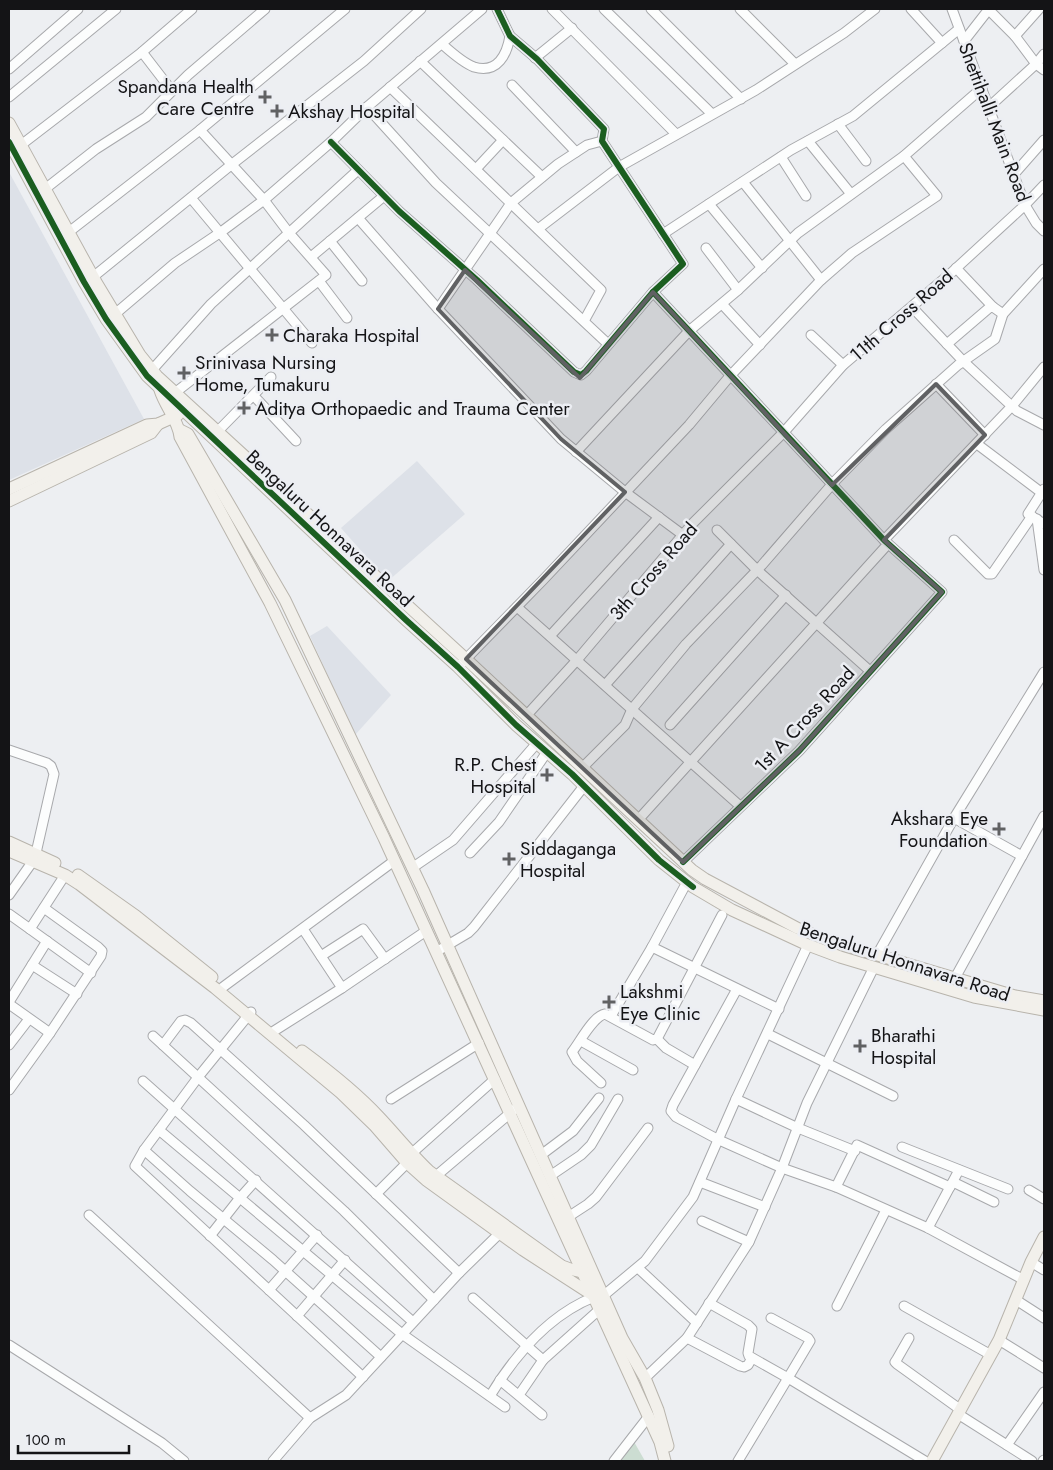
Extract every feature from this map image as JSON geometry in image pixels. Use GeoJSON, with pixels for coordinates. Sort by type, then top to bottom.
{"type":"FeatureCollection","features":[{"type":"Feature","properties":{"kind":"main road","name":"Bengaluru Honnavara Road"},"geometry":{"type":"LineString","coordinates":[[9,122],[45,189],[84,282],[106,319],[147,376],[157,379],[176,392],[188,409],[218,431],[462,663],[537,743],[659,860],[687,882],[732,910],[808,945],[974,997],[1044,1010]]}},
{"type":"Feature","properties":{"kind":"main road","name":"Bengaluru Honnavara Road"},"geometry":{"type":"LineString","coordinates":[[9,142],[64,235],[93,277],[140,356],[157,379],[188,409],[220,445],[398,613],[526,716],[683,862],[705,879],[797,928],[827,940],[1015,996],[1044,1001]]}},
{"type":"Feature","properties":{"kind":"main road"},"geometry":{"type":"LineString","coordinates":[[157,379],[163,400],[180,430],[180,437],[270,603],[394,861],[495,1079],[541,1155],[568,1217],[588,1273]]}},
{"type":"Feature","properties":{"kind":"main road"},"geometry":{"type":"LineString","coordinates":[[9,489],[147,425],[158,424],[188,409]]}},
{"type":"Feature","properties":{"kind":"main road"},"geometry":{"type":"LineString","coordinates":[[9,501],[152,433],[158,424]]}},
{"type":"Feature","properties":{"kind":"main road"},"geometry":{"type":"LineString","coordinates":[[180,430],[188,434],[285,600],[447,945],[514,1110],[588,1273],[645,1378],[658,1410],[672,1461]]}},
{"type":"Feature","properties":{"kind":"main road"},"geometry":{"type":"LineString","coordinates":[[196,448],[202,439],[220,445]]}},
{"type":"Feature","properties":{"kind":"main road"},"geometry":{"type":"LineString","coordinates":[[9,842],[79,884],[188,968],[315,1060],[352,1090],[378,1116],[426,1180],[562,1266],[588,1273]]}},
{"type":"Feature","properties":{"kind":"main road"},"geometry":{"type":"LineString","coordinates":[[9,851],[34,857],[72,872],[109,895],[177,947],[223,987],[341,1093],[409,1158],[436,1176],[550,1269],[599,1296]]}},
{"type":"Feature","properties":{"kind":"main road"},"geometry":{"type":"LineString","coordinates":[[932,1461],[999,1340],[1031,1262],[1044,1237]]}},
{"type":"Feature","properties":{"kind":"main road"},"geometry":{"type":"LineString","coordinates":[[599,1296],[600,1309],[649,1416],[660,1442],[665,1461]]}},
{"type":"Feature","properties":{"kind":"street"},"geometry":{"type":"LineString","coordinates":[[9,69],[78,9]]}},
{"type":"Feature","properties":{"kind":"street"},"geometry":{"type":"LineString","coordinates":[[9,97],[116,9]]}},
{"type":"Feature","properties":{"kind":"street"},"geometry":{"type":"LineString","coordinates":[[21,146],[142,52],[192,9]]}},
{"type":"Feature","properties":{"kind":"street"},"geometry":{"type":"LineString","coordinates":[[45,189],[96,149],[146,117],[188,75],[265,9]]}},
{"type":"Feature","properties":{"kind":"street"},"geometry":{"type":"LineString","coordinates":[[64,235],[200,130],[344,9]]}},
{"type":"Feature","properties":{"kind":"street"},"geometry":{"type":"LineString","coordinates":[[93,277],[231,165],[364,61],[421,9]]}},
{"type":"Feature","properties":{"kind":"street"},"geometry":{"type":"LineString","coordinates":[[115,314],[175,263],[264,200],[331,142],[368,106],[482,9]]}},
{"type":"Feature","properties":{"kind":"street"},"geometry":{"type":"LineString","coordinates":[[331,142],[399,212],[465,270],[574,372],[580,375],[586,371],[653,292],[683,264],[602,141],[604,129],[535,58],[510,36],[497,9]]}},
{"type":"Feature","properties":{"kind":"street"},"geometry":{"type":"LineString","coordinates":[[552,9],[676,134]]}},
{"type":"Feature","properties":{"kind":"street"},"geometry":{"type":"LineString","coordinates":[[604,9],[712,114]]}},
{"type":"Feature","properties":{"kind":"street"},"geometry":{"type":"LineString","coordinates":[[651,9],[740,99]]}},
{"type":"Feature","properties":{"kind":"street"},"geometry":{"type":"LineString","coordinates":[[740,9],[795,64]]}},
{"type":"Feature","properties":{"kind":"street"},"geometry":{"type":"LineString","coordinates":[[538,229],[619,166],[740,99],[844,33],[875,9]]}},
{"type":"Feature","properties":{"kind":"street"},"geometry":{"type":"LineString","coordinates":[[911,9],[942,43]]}},
{"type":"Feature","properties":{"kind":"street","name":"Shettihalli Main Road"},"geometry":{"type":"LineString","coordinates":[[952,9],[1015,173],[1025,205],[1036,223],[1044,231]]}},
{"type":"Feature","properties":{"kind":"street"},"geometry":{"type":"LineString","coordinates":[[964,41],[988,9],[1015,36],[1036,64],[1044,70]]}},
{"type":"Feature","properties":{"kind":"street"},"geometry":{"type":"LineString","coordinates":[[1015,36],[1039,9]]}},
{"type":"Feature","properties":{"kind":"street"},"geometry":{"type":"LineString","coordinates":[[535,58],[572,28]]}},
{"type":"Feature","properties":{"kind":"street"},"geometry":{"type":"LineString","coordinates":[[663,234],[781,157],[853,116],[959,29]]}},
{"type":"Feature","properties":{"kind":"street"},"geometry":{"type":"LineString","coordinates":[[442,44],[474,67],[484,68],[493,66],[501,60],[508,50],[510,36]]}},
{"type":"Feature","properties":{"kind":"street"},"geometry":{"type":"LineString","coordinates":[[142,52],[172,91]]}},
{"type":"Feature","properties":{"kind":"street"},"geometry":{"type":"LineString","coordinates":[[989,107],[1036,64],[1044,54]]}},
{"type":"Feature","properties":{"kind":"street"},"geometry":{"type":"LineString","coordinates":[[420,61],[542,177]]}},
{"type":"Feature","properties":{"kind":"street"},"geometry":{"type":"LineString","coordinates":[[512,86],[576,152]]}},
{"type":"Feature","properties":{"kind":"street"},"geometry":{"type":"LineString","coordinates":[[390,87],[602,290],[584,321]]}},
{"type":"Feature","properties":{"kind":"street"},"geometry":{"type":"LineString","coordinates":[[576,452],[689,331],[738,290],[804,228],[904,156],[982,88]]}},
{"type":"Feature","properties":{"kind":"street"},"geometry":{"type":"LineString","coordinates":[[368,106],[436,183],[608,344]]}},
{"type":"Feature","properties":{"kind":"street"},"geometry":{"type":"LineString","coordinates":[[838,124],[866,161]]}},
{"type":"Feature","properties":{"kind":"street"},"geometry":{"type":"LineString","coordinates":[[176,392],[326,275],[289,233],[264,200],[200,130]]}},
{"type":"Feature","properties":{"kind":"street"},"geometry":{"type":"LineString","coordinates":[[476,169],[503,140]]}},
{"type":"Feature","properties":{"kind":"street"},"geometry":{"type":"LineString","coordinates":[[1015,173],[1044,140]]}},
{"type":"Feature","properties":{"kind":"street"},"geometry":{"type":"LineString","coordinates":[[438,309],[511,203],[558,164],[587,145],[602,141]]}},
{"type":"Feature","properties":{"kind":"street"},"geometry":{"type":"LineString","coordinates":[[808,141],[851,194]]}},
{"type":"Feature","properties":{"kind":"street"},"geometry":{"type":"LineString","coordinates":[[462,663],[689,425],[730,376],[821,280],[852,254],[937,196],[904,156]]}},
{"type":"Feature","properties":{"kind":"street"},"geometry":{"type":"LineString","coordinates":[[781,157],[806,196]]}},
{"type":"Feature","properties":{"kind":"street"},"geometry":{"type":"LineString","coordinates":[[157,379],[200,315],[358,170]]}},
{"type":"Feature","properties":{"kind":"street"},"geometry":{"type":"LineString","coordinates":[[742,182],[821,280]]}},
{"type":"Feature","properties":{"kind":"street","name":"11th Cross Road"},"geometry":{"type":"LineString","coordinates":[[784,432],[843,365],[956,268],[1025,205],[1044,185]]}},
{"type":"Feature","properties":{"kind":"street"},"geometry":{"type":"LineString","coordinates":[[311,257],[384,196]]}},
{"type":"Feature","properties":{"kind":"street"},"geometry":{"type":"LineString","coordinates":[[191,198],[312,343]]}},
{"type":"Feature","properties":{"kind":"street"},"geometry":{"type":"LineString","coordinates":[[709,204],[762,268]]}},
{"type":"Feature","properties":{"kind":"street"},"geometry":{"type":"LineString","coordinates":[[358,218],[438,309],[554,432],[625,492],[683,536]]}},
{"type":"Feature","properties":{"kind":"street"},"geometry":{"type":"LineString","coordinates":[[330,241],[362,282]]}},
{"type":"Feature","properties":{"kind":"street"},"geometry":{"type":"LineString","coordinates":[[706,248],[738,290]]}},
{"type":"Feature","properties":{"kind":"street"},"geometry":{"type":"LineString","coordinates":[[956,268],[993,307],[1003,314]]}},
{"type":"Feature","properties":{"kind":"street"},"geometry":{"type":"LineString","coordinates":[[582,768],[625,725],[632,709],[686,644],[757,570],[832,485],[886,429],[936,384],[963,361],[995,339],[1003,314],[1044,268]]}},
{"type":"Feature","properties":{"kind":"street"},"geometry":{"type":"LineString","coordinates":[[319,281],[347,318]]}},
{"type":"Feature","properties":{"kind":"street"},"geometry":{"type":"LineString","coordinates":[[653,292],[886,542]]}},
{"type":"Feature","properties":{"kind":"street"},"geometry":{"type":"LineString","coordinates":[[722,304],[760,345]]}},
{"type":"Feature","properties":{"kind":"street"},"geometry":{"type":"LineString","coordinates":[[912,307],[963,361],[1017,411],[1044,426]]}},
{"type":"Feature","properties":{"kind":"street"},"geometry":{"type":"LineString","coordinates":[[947,344],[988,308],[993,307]]}},
{"type":"Feature","properties":{"kind":"street"},"geometry":{"type":"LineString","coordinates":[[811,335],[843,365]]}},
{"type":"Feature","properties":{"kind":"street"},"geometry":{"type":"LineString","coordinates":[[638,820],[817,622],[886,542],[1012,406],[1044,368]]}},
{"type":"Feature","properties":{"kind":"street"},"geometry":{"type":"LineString","coordinates":[[218,431],[271,377]]}},
{"type":"Feature","properties":{"kind":"street"},"geometry":{"type":"LineString","coordinates":[[936,384],[985,435]]}},
{"type":"Feature","properties":{"kind":"street"},"geometry":{"type":"LineString","coordinates":[[254,396],[296,441]]}},
{"type":"Feature","properties":{"kind":"street","name":"3th Cross Road"},"geometry":{"type":"LineString","coordinates":[[526,716],[577,660],[683,536],[744,471],[784,432]]}},
{"type":"Feature","properties":{"kind":"street"},"geometry":{"type":"LineString","coordinates":[[977,444],[1043,491],[1028,514],[1038,520]]}},
{"type":"Feature","properties":{"kind":"street"},"geometry":{"type":"LineString","coordinates":[[550,636],[659,517]]}},
{"type":"Feature","properties":{"kind":"street"},"geometry":{"type":"LineString","coordinates":[[954,540],[988,574],[992,574],[1038,520]]}},
{"type":"Feature","properties":{"kind":"street"},"geometry":{"type":"LineString","coordinates":[[1038,520],[1044,570]]}},
{"type":"Feature","properties":{"kind":"street"},"geometry":{"type":"LineString","coordinates":[[717,530],[757,570],[870,671]]}},
{"type":"Feature","properties":{"kind":"street","name":"1st A Cross Road"},"geometry":{"type":"LineString","coordinates":[[683,862],[799,751],[942,592],[886,542]]}},
{"type":"Feature","properties":{"kind":"street"},"geometry":{"type":"LineString","coordinates":[[604,685],[731,544]]}},
{"type":"Feature","properties":{"kind":"street"},"geometry":{"type":"LineString","coordinates":[[670,725],[786,595]]}},
{"type":"Feature","properties":{"kind":"street"},"geometry":{"type":"LineString","coordinates":[[517,607],[740,806]]}},
{"type":"Feature","properties":{"kind":"street"},"geometry":{"type":"LineString","coordinates":[[877,955],[954,818],[1044,672]]}},
{"type":"Feature","properties":{"kind":"street"},"geometry":{"type":"LineString","coordinates":[[412,868],[454,840],[537,743]]}},
{"type":"Feature","properties":{"kind":"street"},"geometry":{"type":"LineString","coordinates":[[9,751],[47,763],[51,766],[54,774],[34,857],[9,895]]}},
{"type":"Feature","properties":{"kind":"street"},"geometry":{"type":"LineString","coordinates":[[470,853],[499,822],[547,752]]}},
{"type":"Feature","properties":{"kind":"street"},"geometry":{"type":"LineString","coordinates":[[436,952],[468,933],[474,927],[584,786]]}},
{"type":"Feature","properties":{"kind":"street"},"geometry":{"type":"LineString","coordinates":[[955,978],[1044,816]]}},
{"type":"Feature","properties":{"kind":"street"},"geometry":{"type":"LineString","coordinates":[[954,818],[1022,856]]}},
{"type":"Feature","properties":{"kind":"street"},"geometry":{"type":"LineString","coordinates":[[223,987],[394,861]]}},
{"type":"Feature","properties":{"kind":"street"},"geometry":{"type":"LineString","coordinates":[[30,929],[65,875]]}},
{"type":"Feature","properties":{"kind":"street"},"geometry":{"type":"LineString","coordinates":[[611,1016],[652,947],[687,882]]}},
{"type":"Feature","properties":{"kind":"street"},"geometry":{"type":"LineString","coordinates":[[9,1090],[77,994],[101,956],[102,951],[44,908]]}},
{"type":"Feature","properties":{"kind":"street"},"geometry":{"type":"LineString","coordinates":[[9,914],[91,973]]}},
{"type":"Feature","properties":{"kind":"street"},"geometry":{"type":"LineString","coordinates":[[657,1039],[722,915]]}},
{"type":"Feature","properties":{"kind":"street"},"geometry":{"type":"LineString","coordinates":[[303,929],[342,988]]}},
{"type":"Feature","properties":{"kind":"street"},"geometry":{"type":"LineString","coordinates":[[321,956],[364,929],[385,959]]}},
{"type":"Feature","properties":{"kind":"street"},"geometry":{"type":"LineString","coordinates":[[274,1031],[426,931]]}},
{"type":"Feature","properties":{"kind":"street"},"geometry":{"type":"LineString","coordinates":[[47,941],[10,1007],[50,1033]]}},
{"type":"Feature","properties":{"kind":"street"},"geometry":{"type":"LineString","coordinates":[[490,1396],[527,1345],[574,1306],[599,1296],[638,1268],[683,1211],[700,1182],[736,1099],[780,1009],[808,945]]}},
{"type":"Feature","properties":{"kind":"street"},"geometry":{"type":"LineString","coordinates":[[652,947],[780,1009]]}},
{"type":"Feature","properties":{"kind":"street"},"geometry":{"type":"LineString","coordinates":[[32,965],[77,994]]}},
{"type":"Feature","properties":{"kind":"street"},"geometry":{"type":"LineString","coordinates":[[645,1378],[687,1338],[749,1242],[826,1064],[874,967]]}},
{"type":"Feature","properties":{"kind":"street"},"geometry":{"type":"LineString","coordinates":[[737,988],[671,1111],[676,1118],[719,1140],[782,1168],[836,1187],[928,1228],[1024,1280]]}},
{"type":"Feature","properties":{"kind":"street"},"geometry":{"type":"LineString","coordinates":[[250,1013],[198,1076],[144,1150],[135,1166],[363,1377]]}},
{"type":"Feature","properties":{"kind":"street"},"geometry":{"type":"LineString","coordinates":[[601,1083],[577,1061],[572,1052],[600,1015],[605,1014],[653,1040],[657,1039],[666,1048],[695,1065]]}},
{"type":"Feature","properties":{"kind":"street"},"geometry":{"type":"LineString","coordinates":[[9,1045],[29,1019]]}},
{"type":"Feature","properties":{"kind":"street"},"geometry":{"type":"LineString","coordinates":[[163,1045],[181,1020],[186,1020],[220,1049],[376,1194],[458,1273]]}},
{"type":"Feature","properties":{"kind":"street"},"geometry":{"type":"LineString","coordinates":[[768,1034],[893,1096]]}},
{"type":"Feature","properties":{"kind":"street"},"geometry":{"type":"LineString","coordinates":[[153,1036],[344,1211],[434,1300]]}},
{"type":"Feature","properties":{"kind":"street"},"geometry":{"type":"LineString","coordinates":[[581,1041],[633,1070]]}},
{"type":"Feature","properties":{"kind":"street"},"geometry":{"type":"LineString","coordinates":[[391,1099],[479,1043]]}},
{"type":"Feature","properties":{"kind":"street"},"geometry":{"type":"LineString","coordinates":[[376,1194],[409,1158],[495,1079]]}},
{"type":"Feature","properties":{"kind":"street"},"geometry":{"type":"LineString","coordinates":[[143,1081],[413,1322]]}},
{"type":"Feature","properties":{"kind":"street"},"geometry":{"type":"LineString","coordinates":[[541,1155],[572,1132],[599,1098]]}},
{"type":"Feature","properties":{"kind":"street"},"geometry":{"type":"LineString","coordinates":[[550,1176],[581,1155],[591,1145],[618,1099]]}},
{"type":"Feature","properties":{"kind":"street"},"geometry":{"type":"LineString","coordinates":[[736,1099],[798,1128],[855,1151]]}},
{"type":"Feature","properties":{"kind":"street"},"geometry":{"type":"LineString","coordinates":[[436,1176],[514,1110]]}},
{"type":"Feature","properties":{"kind":"street"},"geometry":{"type":"LineString","coordinates":[[568,1217],[596,1197],[648,1128]]}},
{"type":"Feature","properties":{"kind":"street"},"geometry":{"type":"LineString","coordinates":[[159,1130],[402,1334],[505,1407]]}},
{"type":"Feature","properties":{"kind":"street"},"geometry":{"type":"LineString","coordinates":[[836,1187],[857,1145],[994,1202]]}},
{"type":"Feature","properties":{"kind":"street"},"geometry":{"type":"LineString","coordinates":[[902,1147],[1008,1189]]}},
{"type":"Feature","properties":{"kind":"street"},"geometry":{"type":"LineString","coordinates":[[144,1150],[285,1271],[381,1357]]}},
{"type":"Feature","properties":{"kind":"street"},"geometry":{"type":"LineString","coordinates":[[928,1228],[959,1170]]}},
{"type":"Feature","properties":{"kind":"street"},"geometry":{"type":"LineString","coordinates":[[210,1236],[256,1180]]}},
{"type":"Feature","properties":{"kind":"street"},"geometry":{"type":"LineString","coordinates":[[700,1182],[765,1206]]}},
{"type":"Feature","properties":{"kind":"street"},"geometry":{"type":"LineString","coordinates":[[1029,1190],[1044,1199]]}},
{"type":"Feature","properties":{"kind":"street"},"geometry":{"type":"LineString","coordinates":[[837,1306],[886,1210]]}},
{"type":"Feature","properties":{"kind":"street"},"geometry":{"type":"LineString","coordinates":[[89,1215],[310,1418]]}},
{"type":"Feature","properties":{"kind":"street"},"geometry":{"type":"LineString","coordinates":[[702,1221],[749,1242]]}},
{"type":"Feature","properties":{"kind":"street"},"geometry":{"type":"LineString","coordinates":[[273,1461],[310,1418],[342,1398],[363,1377],[458,1273],[504,1230]]}},
{"type":"Feature","properties":{"kind":"street"},"geometry":{"type":"LineString","coordinates":[[269,1290],[317,1235]]}},
{"type":"Feature","properties":{"kind":"street"},"geometry":{"type":"LineString","coordinates":[[297,1316],[345,1260]]}},
{"type":"Feature","properties":{"kind":"street"},"geometry":{"type":"LineString","coordinates":[[1031,1262],[1044,1270]]}},
{"type":"Feature","properties":{"kind":"street"},"geometry":{"type":"LineString","coordinates":[[638,1268],[697,1323]]}},
{"type":"Feature","properties":{"kind":"street"},"geometry":{"type":"LineString","coordinates":[[369,1305],[381,1292]]}},
{"type":"Feature","properties":{"kind":"street"},"geometry":{"type":"LineString","coordinates":[[473,1298],[543,1360]]}},
{"type":"Feature","properties":{"kind":"street"},"geometry":{"type":"LineString","coordinates":[[1016,1300],[1044,1318]]}},
{"type":"Feature","properties":{"kind":"street"},"geometry":{"type":"LineString","coordinates":[[710,1303],[752,1329],[748,1353],[752,1358],[924,1461]]}},
{"type":"Feature","properties":{"kind":"street"},"geometry":{"type":"LineString","coordinates":[[904,1306],[991,1356]]}},
{"type":"Feature","properties":{"kind":"street"},"geometry":{"type":"LineString","coordinates":[[519,1395],[543,1360],[600,1309]]}},
{"type":"Feature","properties":{"kind":"street"},"geometry":{"type":"LineString","coordinates":[[738,1461],[810,1341],[808,1338],[771,1318]]}},
{"type":"Feature","properties":{"kind":"street"},"geometry":{"type":"LineString","coordinates":[[687,1338],[744,1367],[748,1365],[752,1358]]}},
{"type":"Feature","properties":{"kind":"street"},"geometry":{"type":"LineString","coordinates":[[909,1338],[896,1359],[897,1364],[960,1412],[1032,1461]]}},
{"type":"Feature","properties":{"kind":"street"},"geometry":{"type":"LineString","coordinates":[[999,1340],[1044,1368]]}},
{"type":"Feature","properties":{"kind":"street"},"geometry":{"type":"LineString","coordinates":[[9,1345],[162,1443],[184,1461]]}},
{"type":"Feature","properties":{"kind":"street"},"geometry":{"type":"LineString","coordinates":[[500,1380],[542,1414]]}},
{"type":"Feature","properties":{"kind":"street"},"geometry":{"type":"LineString","coordinates":[[1007,1445],[1040,1405],[1044,1392]]}},
{"type":"Feature","properties":{"kind":"street"},"geometry":{"type":"LineString","coordinates":[[614,1461],[649,1416]]}},
{"type":"Feature","properties":{"kind":"highlighted area"},"geometry":{"type":"Polygon","coordinates":[[[465,270],[580,378],[653,292],[832,485],[936,384],[985,435],[884,540],[942,592],[799,751],[683,862],[466,659],[625,492],[561,439],[438,309],[465,270]]]}},
{"type":"Feature","properties":{"kind":"shaded area"},"geometry":{"type":"Polygon","coordinates":[[[9,172],[144,419],[9,480],[9,172]]]}},
{"type":"Feature","properties":{"kind":"shaded area"},"geometry":{"type":"Polygon","coordinates":[[[417,461],[465,514],[388,581],[341,528],[417,461]]]}},
{"type":"Feature","properties":{"kind":"shaded area"},"geometry":{"type":"Polygon","coordinates":[[[327,626],[391,695],[355,735],[310,636],[327,626]]]}},
{"type":"Feature","properties":{"kind":"green space"},"geometry":{"type":"Polygon","coordinates":[[[629,1433],[645,1461],[609,1461],[629,1433]]]}},
{"type":"Feature","properties":{"kind":"cycle path"},"geometry":{"type":"LineString","coordinates":[[331,142],[399,211],[477,280],[574,372],[581,375],[586,371],[653,292],[683,264],[602,141],[604,129],[537,59],[510,36],[497,9]]}},
{"type":"Feature","properties":{"kind":"cycle path"},"geometry":{"type":"LineString","coordinates":[[9,142],[84,282],[106,319],[147,376],[458,667],[516,725],[572,774],[659,860],[693,887]]}},
{"type":"Feature","properties":{"kind":"cycle path"},"geometry":{"type":"LineString","coordinates":[[653,292],[884,540],[942,592],[799,751],[683,862]]}},
{"type":"Feature","properties":{"kind":"place","name":"Spandana Health Care Centre"},"geometry":{"type":"Point","coordinates":[265,97]}},
{"type":"Feature","properties":{"kind":"place","name":"Akshay Hospital"},"geometry":{"type":"Point","coordinates":[277,111]}},
{"type":"Feature","properties":{"kind":"place","name":"Charaka Hospital"},"geometry":{"type":"Point","coordinates":[272,335]}},
{"type":"Feature","properties":{"kind":"place","name":"Srinivasa Nursing Home, Tumakuru"},"geometry":{"type":"Point","coordinates":[184,373]}},
{"type":"Feature","properties":{"kind":"place","name":"Aditya Orthopaedic and Trauma Center"},"geometry":{"type":"Point","coordinates":[244,408]}},
{"type":"Feature","properties":{"kind":"place","name":"R.P. Chest Hospital"},"geometry":{"type":"Point","coordinates":[547,775]}},
{"type":"Feature","properties":{"kind":"place","name":"Akshara Eye Foundation"},"geometry":{"type":"Point","coordinates":[999,829]}},
{"type":"Feature","properties":{"kind":"place","name":"Siddaganga Hospital"},"geometry":{"type":"Point","coordinates":[509,859]}},
{"type":"Feature","properties":{"kind":"place","name":"Lakshmi Eye Clinic"},"geometry":{"type":"Point","coordinates":[609,1002]}},
{"type":"Feature","properties":{"kind":"place","name":"Bharathi Hospital"},"geometry":{"type":"Point","coordinates":[860,1046]}}]}
